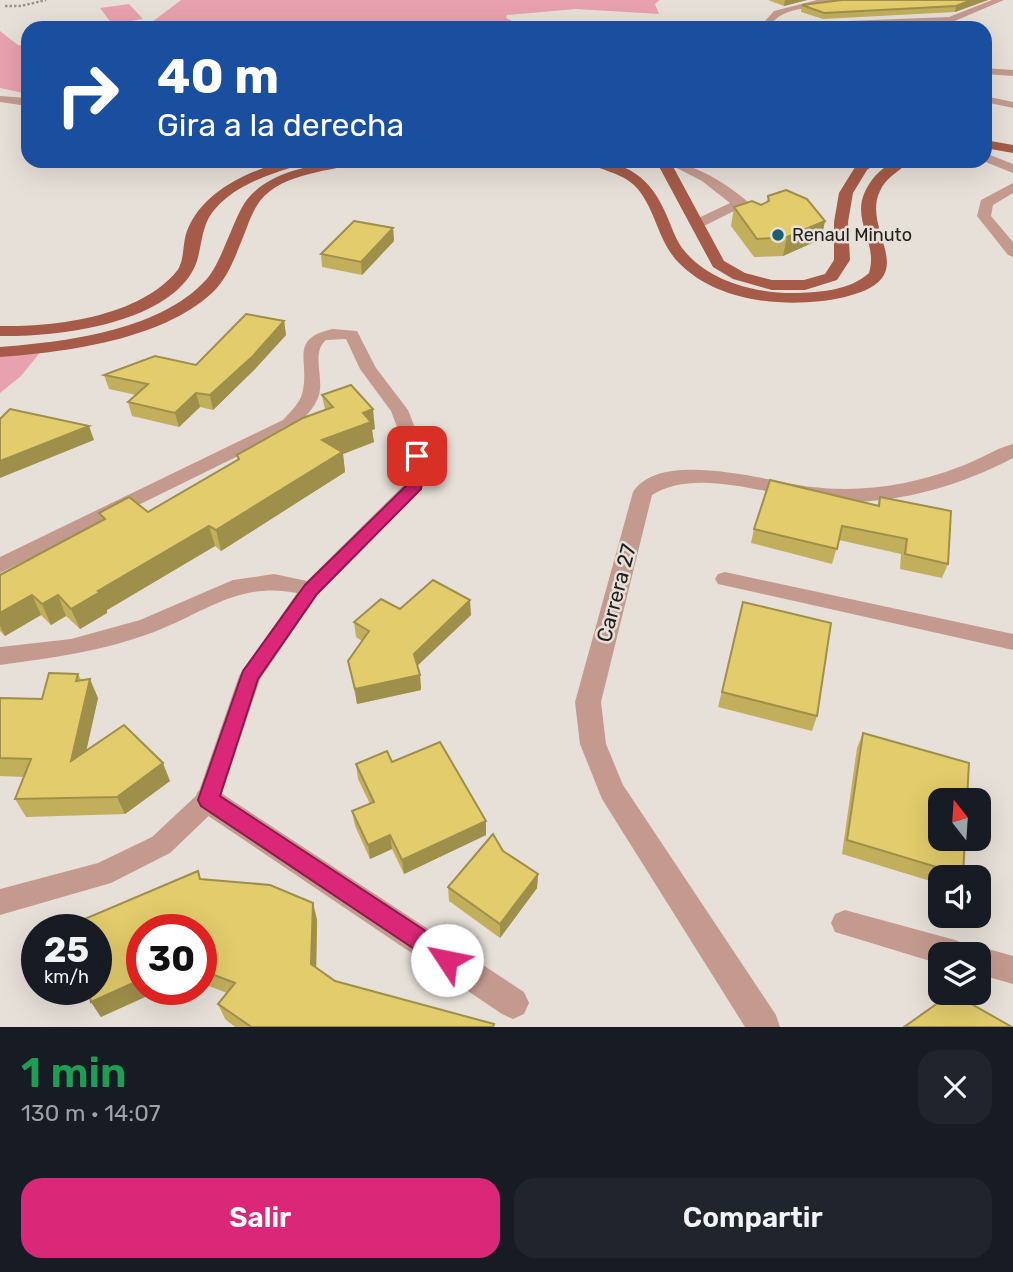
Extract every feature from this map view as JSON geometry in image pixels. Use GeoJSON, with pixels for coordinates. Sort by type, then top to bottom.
{"type":"FeatureCollection","features":[{"type":"Feature","properties":{"kind":"main road"},"geometry":{"type":"LineString","coordinates":[[992,145],[1013,149]]}},
{"type":"Feature","properties":{"kind":"main road"},"geometry":{"type":"LineString","coordinates":[[992,153],[1013,156]]}},
{"type":"Feature","properties":{"kind":"main road"},"geometry":{"type":"LineString","coordinates":[[0,331],[62,328],[122,312],[161,295],[185,272],[200,215],[216,199],[273,168]]}},
{"type":"Feature","properties":{"kind":"main road"},"geometry":{"type":"LineString","coordinates":[[0,352],[42,350],[98,338],[139,325],[178,307],[206,289],[221,270],[252,201],[271,185],[293,175],[322,168]]}},
{"type":"Feature","properties":{"kind":"main road"},"geometry":{"type":"LineString","coordinates":[[619,168],[636,178],[648,190],[674,248],[690,267],[712,281],[743,292],[785,299],[827,296],[858,288],[873,279],[880,264],[868,216],[871,195],[883,174],[892,168]]}},
{"type":"Feature","properties":{"kind":"main road"},"geometry":{"type":"LineString","coordinates":[[667,168],[718,264],[739,276],[783,285],[805,285],[831,277],[842,260],[841,222],[846,193],[861,168]]}},
{"type":"Feature","properties":{"kind":"street"},"geometry":{"type":"LineString","coordinates":[[992,72],[1013,73]]}},
{"type":"Feature","properties":{"kind":"street"},"geometry":{"type":"LineString","coordinates":[[0,99],[21,101]]}},
{"type":"Feature","properties":{"kind":"street"},"geometry":{"type":"LineString","coordinates":[[992,160],[1013,169]]}},
{"type":"Feature","properties":{"kind":"street"},"geometry":{"type":"LineString","coordinates":[[1013,187],[1006,194],[986,203],[985,216],[1013,252]]}},
{"type":"Feature","properties":{"kind":"street","name":"Carrera 27"},"geometry":{"type":"LineString","coordinates":[[764,1027],[612,792],[593,744],[588,702],[643,492],[661,481],[694,476],[816,494],[873,495],[927,483],[987,465],[1013,450]]}},
{"type":"Feature","properties":{"kind":"street"},"geometry":{"type":"LineString","coordinates":[[208,800],[513,1003]]}},
{"type":"Feature","properties":{"kind":"lane"},"geometry":{"type":"LineString","coordinates":[[767,21],[769,17],[783,10],[846,0]]}},
{"type":"Feature","properties":{"kind":"lane"},"geometry":{"type":"LineString","coordinates":[[907,21],[950,20],[1000,0]]}},
{"type":"Feature","properties":{"kind":"lane"},"geometry":{"type":"LineString","coordinates":[[992,100],[1013,105]]}},
{"type":"Feature","properties":{"kind":"lane"},"geometry":{"type":"LineString","coordinates":[[684,168],[706,178],[757,217]]}},
{"type":"Feature","properties":{"kind":"lane"},"geometry":{"type":"LineString","coordinates":[[697,224],[738,204]]}},
{"type":"Feature","properties":{"kind":"lane"},"geometry":{"type":"LineString","coordinates":[[0,566],[289,424],[305,406],[312,390],[309,353],[317,340],[333,332],[352,334],[368,369],[398,410],[417,456],[415,485],[311,589],[250,677],[208,800],[161,845],[102,874],[0,902]]}},
{"type":"Feature","properties":{"kind":"lane"},"geometry":{"type":"LineString","coordinates":[[725,579],[1013,642]]}},
{"type":"Feature","properties":{"kind":"lane"},"geometry":{"type":"LineString","coordinates":[[0,656],[71,647],[146,626],[233,587],[274,582],[311,589]]}},
{"type":"Feature","properties":{"kind":"lane"},"geometry":{"type":"LineString","coordinates":[[845,923],[928,946]]}},
{"type":"Feature","properties":{"kind":"lane"},"geometry":{"type":"LineString","coordinates":[[991,964],[1013,970]]}},
{"type":"Feature","properties":{"kind":"path"},"geometry":{"type":"LineString","coordinates":[[5,6],[21,6],[46,0]]}},
{"type":"Feature","properties":{"kind":"shaded area"},"geometry":{"type":"Polygon","coordinates":[[[181,0],[660,0],[655,4],[659,14],[576,9],[507,15],[506,18],[512,21],[153,21],[181,0]]]}},
{"type":"Feature","properties":{"kind":"shaded area"},"geometry":{"type":"Polygon","coordinates":[[[129,4],[143,19],[110,21],[100,8],[129,4]]]}},
{"type":"Feature","properties":{"kind":"shaded area"},"geometry":{"type":"Polygon","coordinates":[[[0,31],[21,46],[21,92],[0,88],[0,31]]]}},
{"type":"Feature","properties":{"kind":"shaded area"},"geometry":{"type":"Polygon","coordinates":[[[0,349],[42,350],[21,376],[0,393],[0,349]]]}},
{"type":"Feature","properties":{"kind":"building"},"geometry":{"type":"Polygon","coordinates":[[[842,0],[972,0],[956,6],[824,13],[802,5],[842,0]]]}},
{"type":"Feature","properties":{"kind":"building"},"geometry":{"type":"Polygon","coordinates":[[[786,190],[807,199],[825,221],[787,237],[757,239],[734,207],[752,201],[761,205],[769,201],[768,196],[786,190]]]}},
{"type":"Feature","properties":{"kind":"building"},"geometry":{"type":"Polygon","coordinates":[[[354,221],[393,228],[361,262],[321,254],[354,221]]]}},
{"type":"Feature","properties":{"kind":"building"},"geometry":{"type":"Polygon","coordinates":[[[246,314],[284,321],[253,356],[210,395],[196,393],[175,413],[128,402],[148,384],[104,375],[155,356],[196,365],[246,314]]]}},
{"type":"Feature","properties":{"kind":"building"},"geometry":{"type":"Polygon","coordinates":[[[351,385],[373,409],[363,413],[371,422],[322,440],[342,452],[216,530],[209,526],[71,609],[58,595],[42,604],[32,595],[0,613],[0,575],[105,519],[99,513],[129,497],[148,512],[239,459],[237,455],[303,418],[333,407],[322,395],[351,385]]]}},
{"type":"Feature","properties":{"kind":"building"},"geometry":{"type":"Polygon","coordinates":[[[10,409],[89,426],[0,461],[0,419],[10,409]]]}},
{"type":"Feature","properties":{"kind":"building"},"geometry":{"type":"Polygon","coordinates":[[[770,480],[879,506],[880,497],[951,511],[948,564],[905,554],[907,539],[842,526],[837,549],[754,529],[770,480]]]}},
{"type":"Feature","properties":{"kind":"building"},"geometry":{"type":"Polygon","coordinates":[[[433,580],[470,600],[414,654],[420,675],[355,689],[348,661],[369,631],[354,622],[381,599],[400,609],[433,580]]]}},
{"type":"Feature","properties":{"kind":"building"},"geometry":{"type":"Polygon","coordinates":[[[743,602],[831,623],[817,716],[722,692],[743,602]]]}},
{"type":"Feature","properties":{"kind":"building"},"geometry":{"type":"Polygon","coordinates":[[[49,673],[78,674],[76,681],[90,679],[71,761],[124,725],[163,763],[117,797],[15,799],[31,759],[0,758],[0,698],[42,699],[49,673]]]}},
{"type":"Feature","properties":{"kind":"building"},"geometry":{"type":"Polygon","coordinates":[[[863,733],[969,763],[968,788],[928,788],[928,851],[964,851],[964,865],[930,865],[847,840],[863,733]]]}},
{"type":"Feature","properties":{"kind":"building"},"geometry":{"type":"Polygon","coordinates":[[[440,742],[486,821],[402,860],[390,835],[368,845],[352,811],[374,802],[356,764],[387,751],[392,762],[440,742]]]}},
{"type":"Feature","properties":{"kind":"building"},"geometry":{"type":"Polygon","coordinates":[[[493,834],[503,851],[538,874],[500,924],[448,887],[493,834]]]}},
{"type":"Feature","properties":{"kind":"building"},"geometry":{"type":"Polygon","coordinates":[[[198,871],[200,879],[270,885],[313,903],[311,964],[335,981],[494,1024],[493,1027],[250,1027],[218,1004],[235,983],[217,976],[217,914],[126,914],[126,986],[112,993],[112,914],[96,914],[198,871]]]}},
{"type":"Feature","properties":{"kind":"building"},"geometry":{"type":"Polygon","coordinates":[[[935,1005],[973,1005],[1012,1027],[904,1027],[935,1005]]]}},
{"type":"Feature","properties":{"kind":"place","name":"Renaul Minuto"},"geometry":{"type":"Point","coordinates":[778,235]}},
{"type":"Feature","properties":{"kind":"route"},"geometry":{"type":"LineString","coordinates":[[417,456],[415,485],[311,589],[250,677],[208,800],[447,960]]}}]}
